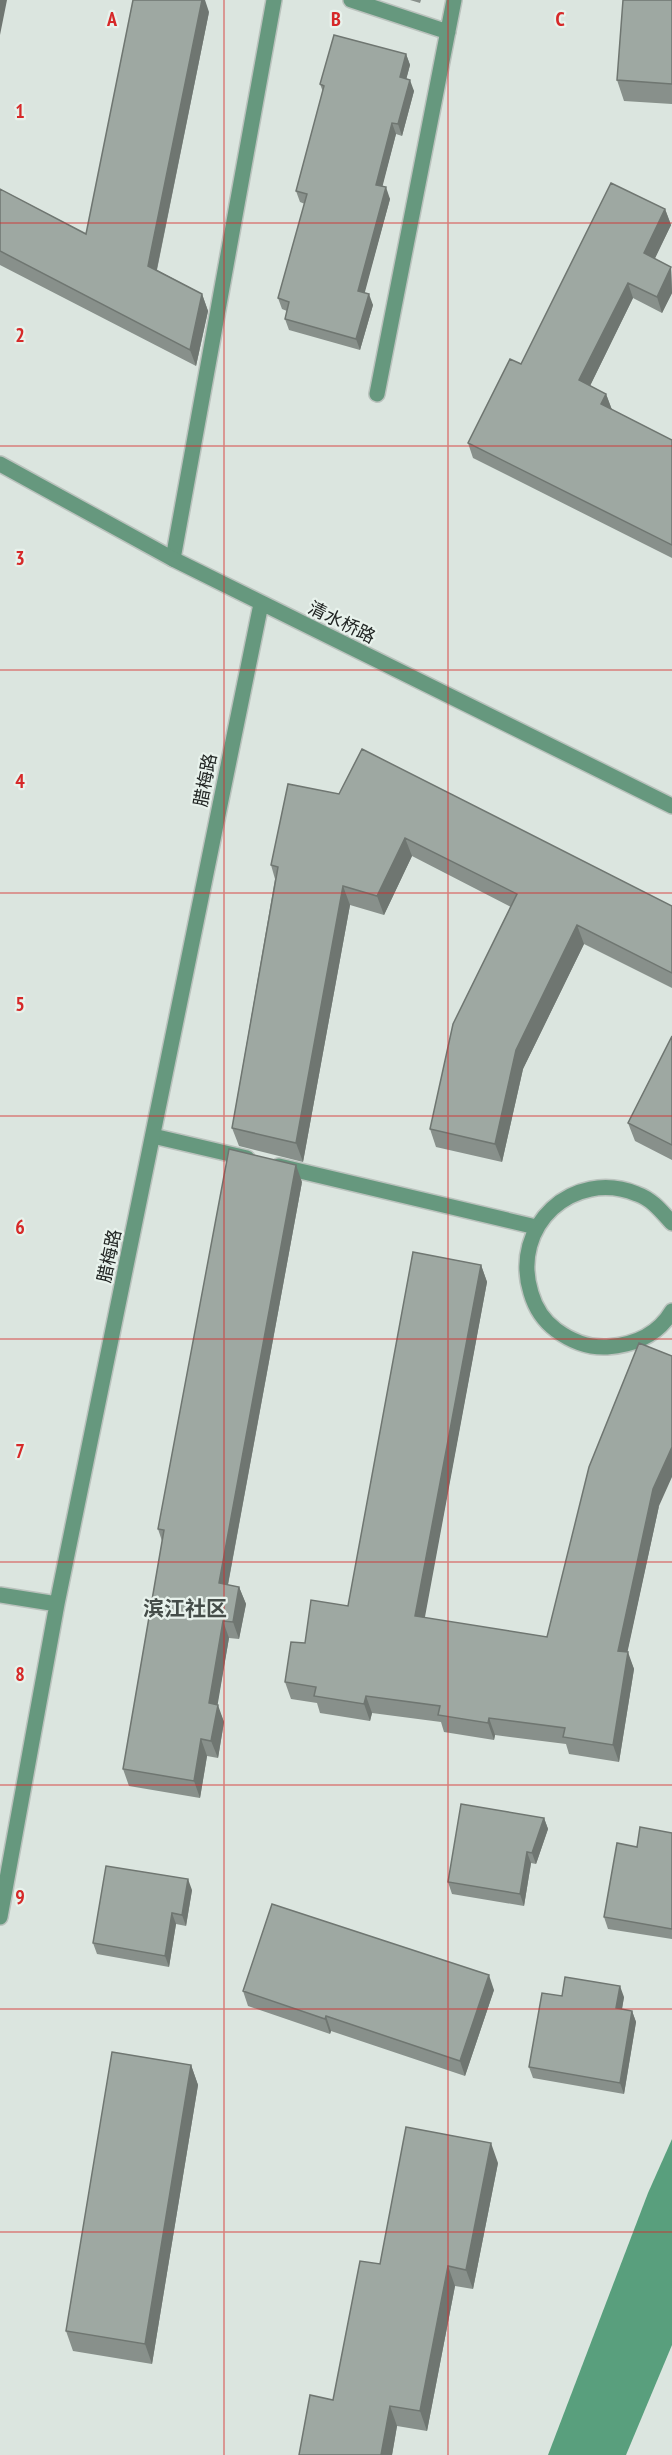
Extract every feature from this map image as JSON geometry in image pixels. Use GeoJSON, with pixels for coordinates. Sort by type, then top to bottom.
{"type":"FeatureCollection","features":[{"type":"Feature","properties":{"kind":"street"},"geometry":{"type":"LineString","coordinates":[[173,559],[274,0]]}},
{"type":"Feature","properties":{"kind":"street"},"geometry":{"type":"LineString","coordinates":[[351,0],[448,32]]}},
{"type":"Feature","properties":{"kind":"street"},"geometry":{"type":"LineString","coordinates":[[376,394],[454,0]]}},
{"type":"Feature","properties":{"kind":"street","name":"清水桥路"},"geometry":{"type":"LineString","coordinates":[[0,464],[173,559],[261,604],[672,806]]}},
{"type":"Feature","properties":{"kind":"street","name":"腊梅路"},"geometry":{"type":"LineString","coordinates":[[0,1917],[57,1604],[261,604]]}},
{"type":"Feature","properties":{"kind":"street"},"geometry":{"type":"LineString","coordinates":[[153,1136],[536,1227]]}},
{"type":"Feature","properties":{"kind":"street"},"geometry":{"type":"LineString","coordinates":[[672,1223],[659,1208],[639,1194],[617,1188],[593,1188],[570,1196],[551,1209],[536,1227],[527,1253],[526,1279],[534,1305],[550,1326],[572,1341],[598,1347],[624,1346],[648,1336],[668,1318],[672,1311]]}},
{"type":"Feature","properties":{"kind":"street"},"geometry":{"type":"LineString","coordinates":[[0,1595],[57,1604]]}},
{"type":"Feature","properties":{"kind":"shaded area"},"geometry":{"type":"Polygon","coordinates":[[[672,2139],[672,2345],[626,2455],[548,2455],[648,2193],[672,2139]]]}},
{"type":"Feature","properties":{"kind":"building"},"geometry":{"type":"Polygon","coordinates":[[[133,0],[202,0],[148,266],[202,294],[190,350],[0,251],[0,189],[86,234],[133,0]]]}},
{"type":"Feature","properties":{"kind":"building"},"geometry":{"type":"Polygon","coordinates":[[[623,0],[672,0],[672,84],[617,80],[623,0]]]}},
{"type":"Feature","properties":{"kind":"building"},"geometry":{"type":"Polygon","coordinates":[[[334,35],[406,54],[400,77],[410,80],[398,124],[392,123],[376,185],[386,187],[358,291],[369,294],[356,339],[285,319],[289,302],[278,298],[307,194],[296,191],[324,86],[320,84],[334,35]]]}},
{"type":"Feature","properties":{"kind":"building"},"geometry":{"type":"Polygon","coordinates":[[[611,183],[665,209],[644,253],[671,267],[657,297],[628,283],[579,380],[606,394],[601,404],[672,440],[672,545],[468,443],[510,359],[521,364],[611,183]]]}},
{"type":"Feature","properties":{"kind":"building"},"geometry":{"type":"Polygon","coordinates":[[[362,749],[672,906],[672,973],[577,925],[516,1050],[495,1144],[430,1129],[453,1024],[517,894],[405,838],[377,896],[343,886],[296,1143],[232,1128],[278,867],[271,865],[288,784],[339,794],[362,749]]]}},
{"type":"Feature","properties":{"kind":"building"},"geometry":{"type":"Polygon","coordinates":[[[672,1036],[672,1145],[628,1123],[672,1036]]]}},
{"type":"Feature","properties":{"kind":"building"},"geometry":{"type":"Polygon","coordinates":[[[229,1149],[296,1165],[219,1583],[239,1587],[233,1622],[223,1621],[209,1703],[218,1705],[211,1741],[201,1739],[194,1781],[123,1769],[164,1530],[158,1529],[229,1149]]]}},
{"type":"Feature","properties":{"kind":"building"},"geometry":{"type":"Polygon","coordinates":[[[413,1252],[481,1265],[415,1616],[547,1637],[589,1467],[639,1343],[672,1356],[672,1447],[653,1489],[618,1651],[628,1652],[613,1745],[563,1737],[565,1728],[489,1718],[488,1723],[438,1715],[440,1706],[366,1696],[364,1704],[314,1696],[316,1687],[285,1682],[291,1642],[305,1643],[311,1600],[348,1606],[413,1252]]]}},
{"type":"Feature","properties":{"kind":"building"},"geometry":{"type":"Polygon","coordinates":[[[461,1804],[544,1818],[532,1853],[527,1852],[520,1894],[448,1882],[461,1804]]]}},
{"type":"Feature","properties":{"kind":"building"},"geometry":{"type":"Polygon","coordinates":[[[640,1827],[672,1833],[672,1929],[604,1917],[617,1843],[637,1847],[640,1827]]]}},
{"type":"Feature","properties":{"kind":"building"},"geometry":{"type":"Polygon","coordinates":[[[106,1866],[188,1879],[182,1915],[172,1913],[165,1956],[93,1943],[106,1866]]]}},
{"type":"Feature","properties":{"kind":"building"},"geometry":{"type":"Polygon","coordinates":[[[272,1904],[489,1975],[460,2061],[243,1991],[272,1904]]]}},
{"type":"Feature","properties":{"kind":"building"},"geometry":{"type":"Polygon","coordinates":[[[565,1977],[620,1986],[616,2008],[632,2011],[620,2083],[529,2067],[542,1993],[562,1996],[565,1977]]]}},
{"type":"Feature","properties":{"kind":"building"},"geometry":{"type":"Polygon","coordinates":[[[112,2052],[191,2065],[145,2344],[66,2331],[112,2052]]]}},
{"type":"Feature","properties":{"kind":"building"},"geometry":{"type":"Polygon","coordinates":[[[406,2127],[491,2143],[466,2270],[448,2266],[420,2411],[390,2406],[381,2455],[299,2455],[310,2395],[333,2400],[360,2261],[380,2264],[406,2127]]]}},
{"type":"Feature","properties":{"kind":"district","name":"滨江社区"},"geometry":{"type":"Point","coordinates":[185,1608]}}]}
